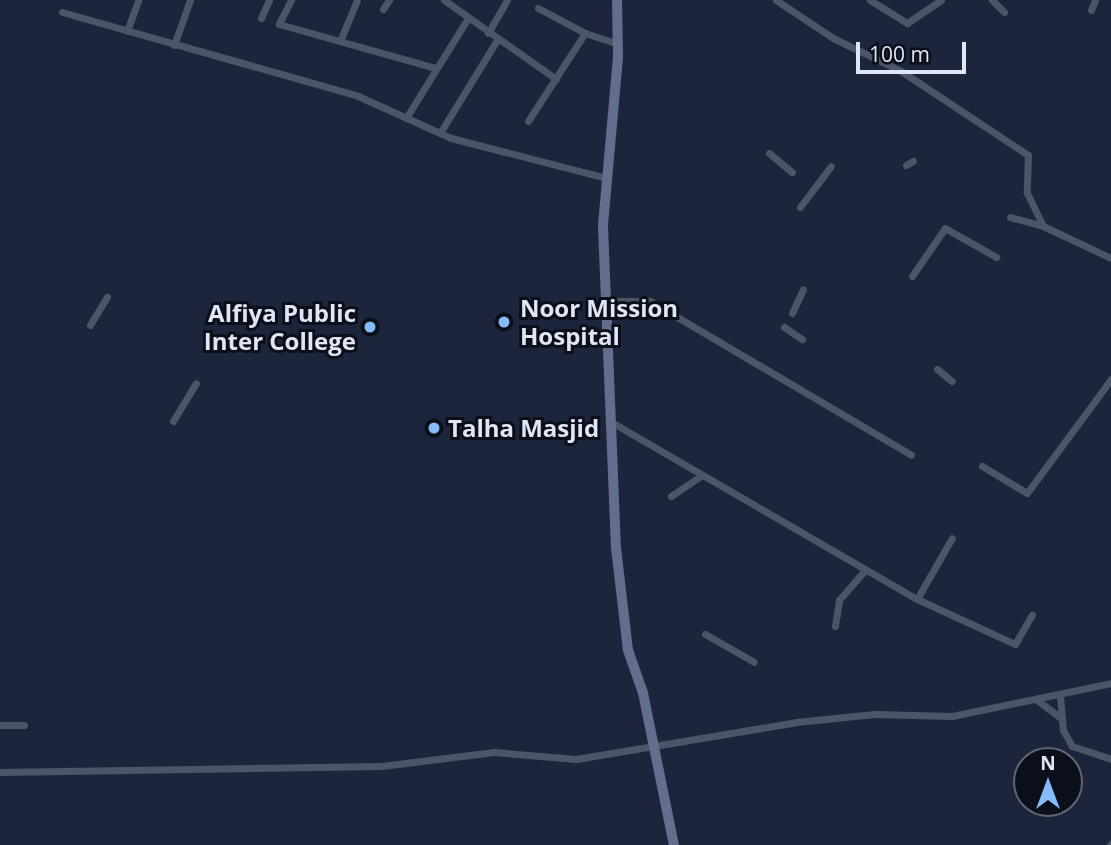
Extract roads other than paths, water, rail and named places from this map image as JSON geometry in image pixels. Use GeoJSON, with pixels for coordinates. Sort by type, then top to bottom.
{"type":"FeatureCollection","features":[{"type":"Feature","properties":{"kind":"street"},"geometry":{"type":"LineString","coordinates":[[127,31],[138,0]]}},
{"type":"Feature","properties":{"kind":"street"},"geometry":{"type":"LineString","coordinates":[[174,45],[190,0]]}},
{"type":"Feature","properties":{"kind":"street"},"geometry":{"type":"LineString","coordinates":[[261,18],[269,0]]}},
{"type":"Feature","properties":{"kind":"street"},"geometry":{"type":"LineString","coordinates":[[290,0],[279,24],[436,68]]}},
{"type":"Feature","properties":{"kind":"street"},"geometry":{"type":"LineString","coordinates":[[340,41],[357,0]]}},
{"type":"Feature","properties":{"kind":"street"},"geometry":{"type":"LineString","coordinates":[[383,9],[389,0]]}},
{"type":"Feature","properties":{"kind":"street"},"geometry":{"type":"LineString","coordinates":[[444,0],[497,40],[556,79]]}},
{"type":"Feature","properties":{"kind":"street"},"geometry":{"type":"LineString","coordinates":[[488,33],[507,0]]}},
{"type":"Feature","properties":{"kind":"street"},"geometry":{"type":"LineString","coordinates":[[617,0],[618,44],[603,226],[621,609],[654,746],[674,845]]}},
{"type":"Feature","properties":{"kind":"street"},"geometry":{"type":"LineString","coordinates":[[776,0],[832,38],[901,71],[1028,155],[1027,192],[1043,226]]}},
{"type":"Feature","properties":{"kind":"street"},"geometry":{"type":"LineString","coordinates":[[870,0],[907,23],[941,0]]}},
{"type":"Feature","properties":{"kind":"street"},"geometry":{"type":"LineString","coordinates":[[992,0],[1004,12]]}},
{"type":"Feature","properties":{"kind":"street"},"geometry":{"type":"LineString","coordinates":[[1091,10],[1095,0]]}},
{"type":"Feature","properties":{"kind":"street"},"geometry":{"type":"LineString","coordinates":[[538,8],[584,33],[618,44]]}},
{"type":"Feature","properties":{"kind":"street"},"geometry":{"type":"LineString","coordinates":[[62,12],[358,96],[440,133],[607,177]]}},
{"type":"Feature","properties":{"kind":"street"},"geometry":{"type":"LineString","coordinates":[[406,118],[468,18]]}},
{"type":"Feature","properties":{"kind":"street"},"geometry":{"type":"LineString","coordinates":[[527,121],[584,33]]}},
{"type":"Feature","properties":{"kind":"street"},"geometry":{"type":"LineString","coordinates":[[440,133],[497,40]]}},
{"type":"Feature","properties":{"kind":"street"},"geometry":{"type":"LineString","coordinates":[[769,153],[792,172]]}},
{"type":"Feature","properties":{"kind":"street"},"geometry":{"type":"LineString","coordinates":[[800,207],[831,166]]}},
{"type":"Feature","properties":{"kind":"street"},"geometry":{"type":"LineString","coordinates":[[1010,217],[1043,226],[1111,258]]}},
{"type":"Feature","properties":{"kind":"street"},"geometry":{"type":"LineString","coordinates":[[912,276],[945,228],[996,257]]}},
{"type":"Feature","properties":{"kind":"street"},"geometry":{"type":"LineString","coordinates":[[792,313],[803,289]]}},
{"type":"Feature","properties":{"kind":"street"},"geometry":{"type":"LineString","coordinates":[[90,325],[107,297]]}},
{"type":"Feature","properties":{"kind":"street"},"geometry":{"type":"LineString","coordinates":[[606,301],[650,301],[911,456]]}},
{"type":"Feature","properties":{"kind":"street"},"geometry":{"type":"LineString","coordinates":[[784,327],[802,339]]}},
{"type":"Feature","properties":{"kind":"street"},"geometry":{"type":"LineString","coordinates":[[937,369],[952,382]]}},
{"type":"Feature","properties":{"kind":"street"},"geometry":{"type":"LineString","coordinates":[[982,466],[1027,493],[1111,379]]}},
{"type":"Feature","properties":{"kind":"street"},"geometry":{"type":"LineString","coordinates":[[173,421],[196,383]]}},
{"type":"Feature","properties":{"kind":"street"},"geometry":{"type":"LineString","coordinates":[[612,423],[917,599],[1015,644],[1032,614]]}},
{"type":"Feature","properties":{"kind":"street"},"geometry":{"type":"LineString","coordinates":[[671,496],[701,475]]}},
{"type":"Feature","properties":{"kind":"street"},"geometry":{"type":"LineString","coordinates":[[917,599],[953,538]]}},
{"type":"Feature","properties":{"kind":"street"},"geometry":{"type":"LineString","coordinates":[[835,626],[839,600],[865,570]]}},
{"type":"Feature","properties":{"kind":"street"},"geometry":{"type":"LineString","coordinates":[[705,634],[754,662]]}},
{"type":"Feature","properties":{"kind":"street"},"geometry":{"type":"LineString","coordinates":[[0,772],[382,766],[494,752],[576,759],[737,729],[875,714],[952,716],[1060,696],[1111,683]]}},
{"type":"Feature","properties":{"kind":"street"},"geometry":{"type":"LineString","coordinates":[[1060,696],[1062,719],[1072,746],[1111,760]]}},
{"type":"Feature","properties":{"kind":"street"},"geometry":{"type":"LineString","coordinates":[[1037,700],[1062,719]]}},
{"type":"Feature","properties":{"kind":"street"},"geometry":{"type":"LineString","coordinates":[[0,725],[24,725]]}},
{"type":"Feature","properties":{"kind":"place","name":"Noor Mission Hospital"},"geometry":{"type":"Point","coordinates":[504,322]}},
{"type":"Feature","properties":{"kind":"place","name":"Alfiya Public Inter College"},"geometry":{"type":"Point","coordinates":[370,327]}},
{"type":"Feature","properties":{"kind":"place","name":"Talha Masjid"},"geometry":{"type":"Point","coordinates":[434,428]}}]}
